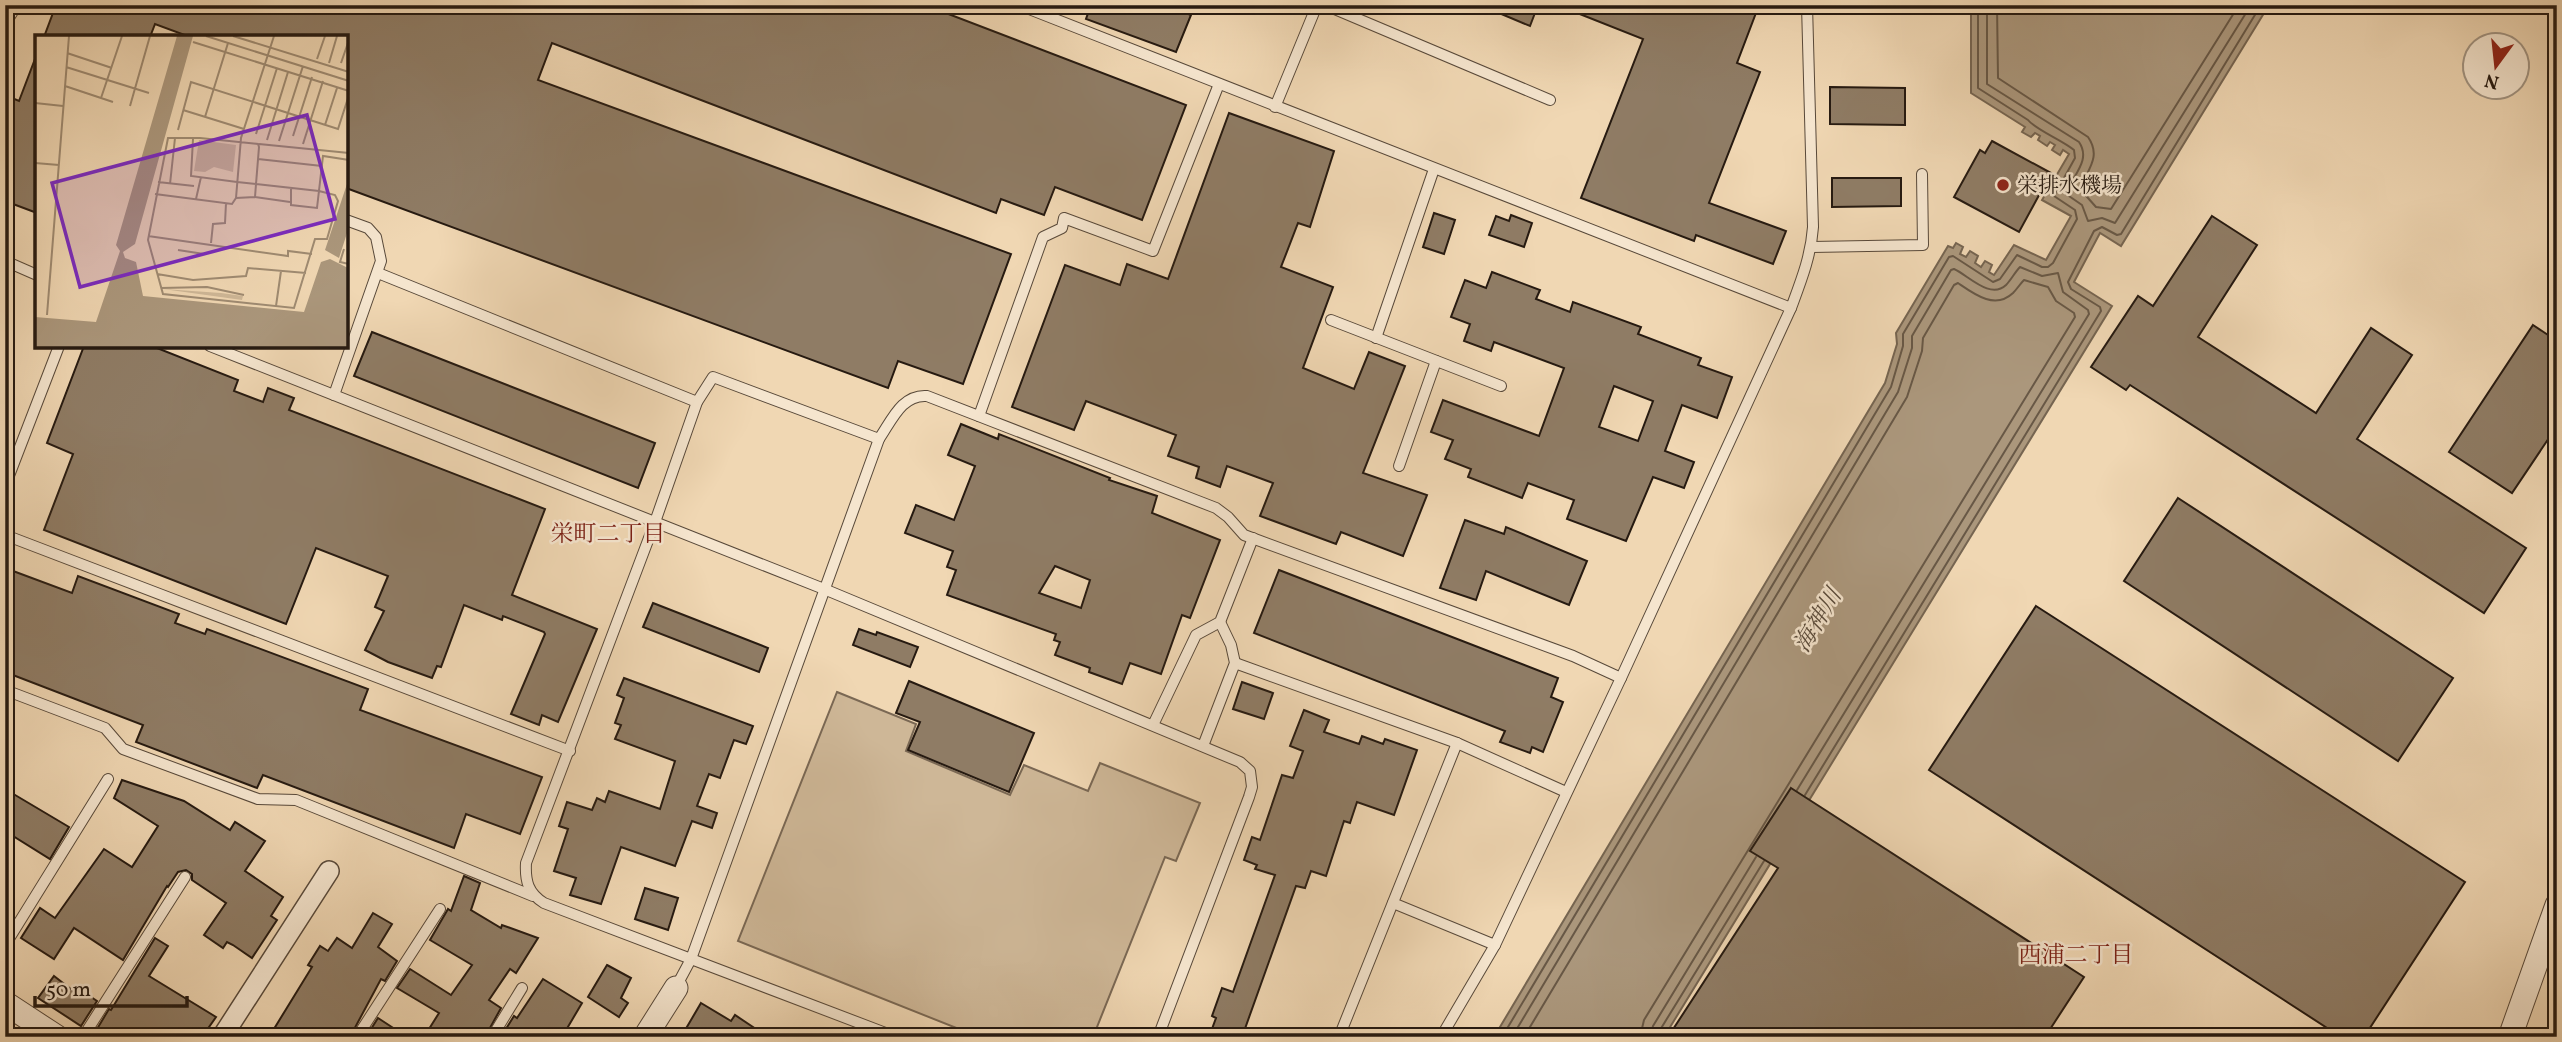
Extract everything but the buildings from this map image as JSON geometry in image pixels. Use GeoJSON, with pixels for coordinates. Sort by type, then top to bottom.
{"type":"FeatureCollection","features":[{"type":"Feature","properties":{"kind":"street"},"geometry":{"type":"LineString","coordinates":[[222,1037],[330,871]]}},
{"type":"Feature","properties":{"kind":"street"},"geometry":{"type":"LineString","coordinates":[[2510,1037],[2557,905]]}},
{"type":"Feature","properties":{"kind":"street"},"geometry":{"type":"LineString","coordinates":[[645,1037],[676,988]]}},
{"type":"Feature","properties":{"kind":"street"},"geometry":{"type":"LineString","coordinates":[[5,1003],[57,1037]]}},
{"type":"Feature","properties":{"kind":"lane"},"geometry":{"type":"LineString","coordinates":[[5,24],[17,5]]}},
{"type":"Feature","properties":{"kind":"lane"},"geometry":{"type":"LineString","coordinates":[[1020,5],[1791,308]]}},
{"type":"Feature","properties":{"kind":"lane"},"geometry":{"type":"LineString","coordinates":[[1275,107],[1317,5]]}},
{"type":"Feature","properties":{"kind":"lane"},"geometry":{"type":"LineString","coordinates":[[1325,5],[1550,100]]}},
{"type":"Feature","properties":{"kind":"lane"},"geometry":{"type":"LineString","coordinates":[[1441,1037],[1495,945],[1791,308],[1812,247],[1807,5]]}},
{"type":"Feature","properties":{"kind":"lane"},"geometry":{"type":"LineString","coordinates":[[979,416],[1043,237],[1062,228],[1064,218],[1153,251],[1219,84]]}},
{"type":"Feature","properties":{"kind":"lane"},"geometry":{"type":"LineString","coordinates":[[1376,338],[1434,169]]}},
{"type":"Feature","properties":{"kind":"lane"},"geometry":{"type":"LineString","coordinates":[[1812,247],[1923,245],[1922,174]]}},
{"type":"Feature","properties":{"kind":"lane"},"geometry":{"type":"LineString","coordinates":[[334,396],[381,261],[376,237],[368,228],[348,221]]}},
{"type":"Feature","properties":{"kind":"lane"},"geometry":{"type":"LineString","coordinates":[[5,261],[35,274]]}},
{"type":"Feature","properties":{"kind":"lane"},"geometry":{"type":"LineString","coordinates":[[378,273],[697,402]]}},
{"type":"Feature","properties":{"kind":"lane"},"geometry":{"type":"LineString","coordinates":[[1331,320],[1501,386]]}},
{"type":"Feature","properties":{"kind":"lane"},"geometry":{"type":"LineString","coordinates":[[5,486],[58,348]]}},
{"type":"Feature","properties":{"kind":"lane"},"geometry":{"type":"LineString","coordinates":[[215,348],[824,589],[1240,762],[1250,772],[1252,786],[1158,1037]]}},
{"type":"Feature","properties":{"kind":"lane"},"geometry":{"type":"LineString","coordinates":[[1399,466],[1436,361]]}},
{"type":"Feature","properties":{"kind":"lane"},"geometry":{"type":"LineString","coordinates":[[533,896],[528,886],[526,863],[655,522],[697,402],[713,377],[880,439]]}},
{"type":"Feature","properties":{"kind":"lane"},"geometry":{"type":"LineString","coordinates":[[676,988],[691,959],[880,439],[905,401],[918,395],[927,396],[1216,508],[1244,535],[1573,656],[1621,678]]}},
{"type":"Feature","properties":{"kind":"lane"},"geometry":{"type":"LineString","coordinates":[[5,535],[569,751]]}},
{"type":"Feature","properties":{"kind":"lane"},"geometry":{"type":"LineString","coordinates":[[1153,725],[1196,635],[1220,622],[1253,538]]}},
{"type":"Feature","properties":{"kind":"lane"},"geometry":{"type":"LineString","coordinates":[[1203,746],[1235,663],[1231,645],[1220,622]]}},
{"type":"Feature","properties":{"kind":"lane"},"geometry":{"type":"LineString","coordinates":[[1235,663],[1457,743],[1566,792]]}},
{"type":"Feature","properties":{"kind":"lane"},"geometry":{"type":"LineString","coordinates":[[5,690],[106,728],[123,749],[258,799],[296,800],[533,896],[544,903],[895,1037]]}},
{"type":"Feature","properties":{"kind":"lane"},"geometry":{"type":"LineString","coordinates":[[1339,1037],[1457,743]]}},
{"type":"Feature","properties":{"kind":"lane"},"geometry":{"type":"LineString","coordinates":[[5,945],[108,779]]}},
{"type":"Feature","properties":{"kind":"lane"},"geometry":{"type":"LineString","coordinates":[[83,1037],[185,877]]}},
{"type":"Feature","properties":{"kind":"lane"},"geometry":{"type":"LineString","coordinates":[[1393,903],[1495,945]]}},
{"type":"Feature","properties":{"kind":"lane"},"geometry":{"type":"LineString","coordinates":[[357,1037],[440,909]]}},
{"type":"Feature","properties":{"kind":"lane"},"geometry":{"type":"LineString","coordinates":[[492,1037],[522,988]]}},
{"type":"Feature","properties":{"kind":"shaded area"},"geometry":{"type":"Polygon","coordinates":[[[837,692],[916,724],[906,751],[1010,795],[1024,765],[1088,791],[1100,763],[1200,803],[1176,861],[1165,857],[1093,1037],[979,1037],[738,941],[837,692]]]}},
{"type":"Feature","properties":{"kind":"water","name":"海神川"},"geometry":{"type":"Polygon","coordinates":[[[1971,5],[2269,5],[2121,246],[2100,233],[2074,282],[2112,306],[1664,1037],[1494,1037],[1885,383],[1897,344],[1896,333],[1948,246],[1953,248],[1956,243],[1963,247],[1960,254],[1966,257],[1970,251],[1978,256],[1975,263],[1981,267],[1985,261],[1992,265],[1989,272],[1994,275],[2014,245],[2046,260],[2071,216],[2042,200],[2069,154],[2063,150],[2060,155],[2052,150],[2055,145],[2050,142],[2047,146],[2038,140],[2040,136],[2035,133],[2031,137],[2022,132],[2025,127],[1971,93],[1971,5]]]}},
{"type":"Feature","properties":{"kind":"place","name":"栄排水機場"},"geometry":{"type":"Point","coordinates":[2003,185]}},
{"type":"Feature","properties":{"kind":"district","name":"栄町二丁目"},"geometry":{"type":"Point","coordinates":[608,533]}},
{"type":"Feature","properties":{"kind":"district","name":"西浦二丁目"},"geometry":{"type":"Point","coordinates":[2076,954]}}]}
